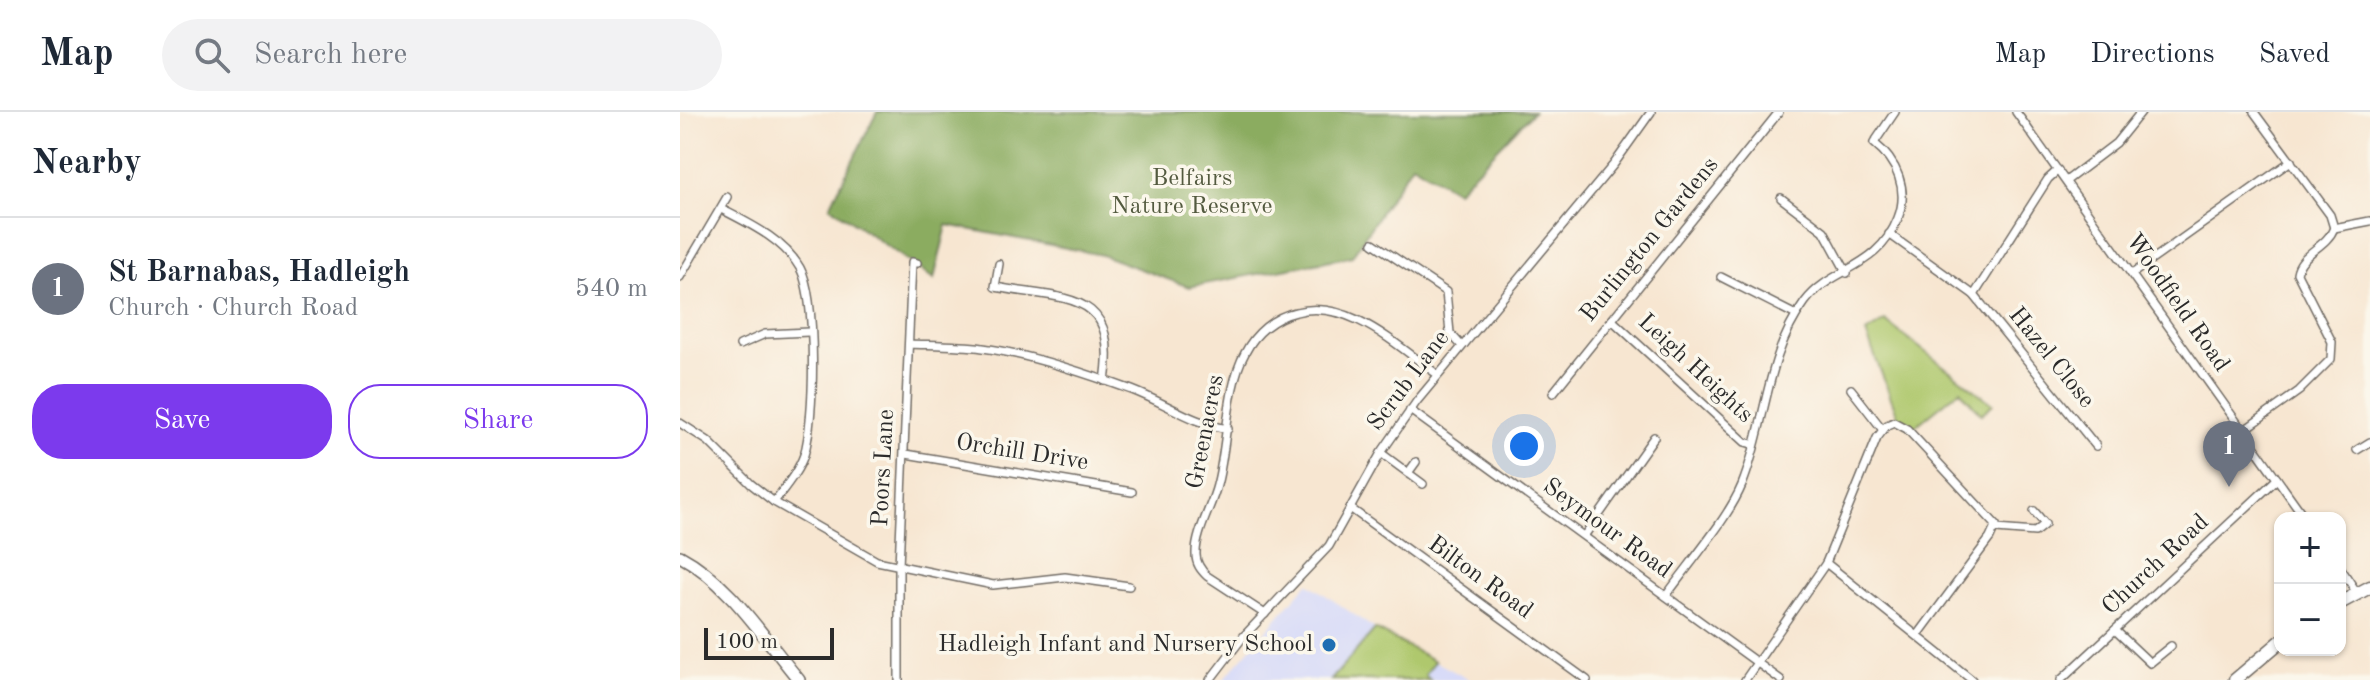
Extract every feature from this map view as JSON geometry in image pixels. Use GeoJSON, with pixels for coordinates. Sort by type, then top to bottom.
{"type":"FeatureCollection","features":[{"type":"Feature","properties":{"kind":"main road"},"geometry":{"type":"LineString","coordinates":[[2346,599],[2370,587]]}},
{"type":"Feature","properties":{"kind":"main road"},"geometry":{"type":"LineString","coordinates":[[2235,680],[2274,647]]}},
{"type":"Feature","properties":{"kind":"street","name":"Scrub Lane"},"geometry":{"type":"LineString","coordinates":[[1210,680],[1265,614],[1329,546],[1381,453],[1410,410],[1460,344],[1520,278],[1651,112]]}},
{"type":"Feature","properties":{"kind":"street","name":"Burlington Gardens"},"geometry":{"type":"LineString","coordinates":[[1553,393],[1779,112]]}},
{"type":"Feature","properties":{"kind":"street"},"geometry":{"type":"LineString","coordinates":[[1666,596],[1739,492],[1768,387],[1796,315],[1815,289],[1865,261],[1889,234],[1901,211],[1901,185],[1892,161],[1874,143],[1895,112]]}},
{"type":"Feature","properties":{"kind":"street","name":"Woodfield Road"},"geometry":{"type":"LineString","coordinates":[[2016,112],[2301,512]]}},
{"type":"Feature","properties":{"kind":"street"},"geometry":{"type":"LineString","coordinates":[[2066,181],[2116,143],[2141,112]]}},
{"type":"Feature","properties":{"kind":"street"},"geometry":{"type":"LineString","coordinates":[[2254,112],[2330,215],[2334,228]]}},
{"type":"Feature","properties":{"kind":"street"},"geometry":{"type":"LineString","coordinates":[[2132,274],[2291,161]]}},
{"type":"Feature","properties":{"kind":"street"},"geometry":{"type":"LineString","coordinates":[[1974,295],[2048,179],[2058,170]]}},
{"type":"Feature","properties":{"kind":"street"},"geometry":{"type":"LineString","coordinates":[[680,277],[723,210],[727,197]]}},
{"type":"Feature","properties":{"kind":"street"},"geometry":{"type":"LineString","coordinates":[[1781,198],[1824,231],[1847,273]]}},
{"type":"Feature","properties":{"kind":"street"},"geometry":{"type":"LineString","coordinates":[[723,210],[763,232],[791,255],[808,289],[813,395],[807,445],[795,473],[774,502]]}},
{"type":"Feature","properties":{"kind":"street"},"geometry":{"type":"LineString","coordinates":[[2243,431],[2299,391],[2331,359],[2332,342],[2297,273],[2299,263],[2326,240],[2334,228],[2370,221]]}},
{"type":"Feature","properties":{"kind":"street","name":"Hazel Close"},"geometry":{"type":"LineString","coordinates":[[1889,234],[1974,295],[2096,446]]}},
{"type":"Feature","properties":{"kind":"street"},"geometry":{"type":"LineString","coordinates":[[1373,243],[1446,292],[1450,333],[1460,344]]}},
{"type":"Feature","properties":{"kind":"street","name":"Poors Lane"},"geometry":{"type":"LineString","coordinates":[[899,680],[899,566],[912,262],[917,263]]}},
{"type":"Feature","properties":{"kind":"street"},"geometry":{"type":"LineString","coordinates":[[999,264],[995,287],[1077,302],[1096,312],[1107,340],[1105,381]]}},
{"type":"Feature","properties":{"kind":"street"},"geometry":{"type":"LineString","coordinates":[[1721,277],[1796,315]]}},
{"type":"Feature","properties":{"kind":"street","name":"Greenacres"},"geometry":{"type":"LineString","coordinates":[[1265,614],[1207,576],[1196,559],[1228,429],[1238,369],[1245,351],[1264,329],[1289,314],[1317,309],[1346,314],[1437,374]]}},
{"type":"Feature","properties":{"kind":"street","name":"Leigh Heights"},"geometry":{"type":"LineString","coordinates":[[1612,320],[1745,442],[1752,444]]}},
{"type":"Feature","properties":{"kind":"street"},"geometry":{"type":"LineString","coordinates":[[740,345],[765,334],[809,332]]}},
{"type":"Feature","properties":{"kind":"street"},"geometry":{"type":"LineString","coordinates":[[909,344],[986,348],[1105,381],[1136,392],[1192,421],[1228,429]]}},
{"type":"Feature","properties":{"kind":"street"},"geometry":{"type":"LineString","coordinates":[[1851,389],[1883,430]]}},
{"type":"Feature","properties":{"kind":"street","name":"Seymour Road"},"geometry":{"type":"LineString","coordinates":[[1410,410],[1781,680]]}},
{"type":"Feature","properties":{"kind":"street"},"geometry":{"type":"LineString","coordinates":[[1745,680],[1826,563],[1883,430],[1894,422],[1907,429],[1996,529],[2035,532],[2045,524],[2034,511]]}},
{"type":"Feature","properties":{"kind":"street"},"geometry":{"type":"LineString","coordinates":[[680,423],[708,441],[774,502],[863,555],[899,566],[993,585],[1065,577],[1129,586]]}},
{"type":"Feature","properties":{"kind":"street"},"geometry":{"type":"LineString","coordinates":[[1584,536],[1654,437]]}},
{"type":"Feature","properties":{"kind":"street"},"geometry":{"type":"LineString","coordinates":[[2357,450],[2370,442]]}},
{"type":"Feature","properties":{"kind":"street"},"geometry":{"type":"LineString","coordinates":[[1381,453],[1423,484]]}},
{"type":"Feature","properties":{"kind":"street","name":"Orchill Drive"},"geometry":{"type":"LineString","coordinates":[[906,454],[1132,492]]}},
{"type":"Feature","properties":{"kind":"street"},"geometry":{"type":"LineString","coordinates":[[1408,473],[1416,462]]}},
{"type":"Feature","properties":{"kind":"street","name":"Church Road"},"geometry":{"type":"LineString","coordinates":[[2061,680],[2277,479]]}},
{"type":"Feature","properties":{"kind":"street","name":"Bilton Road"},"geometry":{"type":"LineString","coordinates":[[1350,508],[1587,680]]}},
{"type":"Feature","properties":{"kind":"street"},"geometry":{"type":"LineString","coordinates":[[1918,635],[1996,529]]}},
{"type":"Feature","properties":{"kind":"street"},"geometry":{"type":"LineString","coordinates":[[680,556],[696,564],[739,607],[799,680]]}},
{"type":"Feature","properties":{"kind":"street"},"geometry":{"type":"LineString","coordinates":[[1826,563],[1972,680]]}},
{"type":"Feature","properties":{"kind":"street"},"geometry":{"type":"LineString","coordinates":[[2346,576],[2357,593]]}},
{"type":"Feature","properties":{"kind":"street"},"geometry":{"type":"LineString","coordinates":[[2115,630],[2150,663],[2171,646]]}},
{"type":"Feature","properties":{"kind":"shaded area","name":"Hadleigh Infant and Nursery School"},"geometry":{"type":"Polygon","coordinates":[[[1308,583],[1375,629],[1470,680],[1223,680],[1308,583]]]}},
{"type":"Feature","properties":{"kind":"green space","name":"Belfairs Nature Reserve"},"geometry":{"type":"Polygon","coordinates":[[[877,112],[1533,112],[1457,191],[1412,164],[1352,256],[1189,287],[1102,255],[947,225],[934,279],[830,206],[877,112]]]}},
{"type":"Feature","properties":{"kind":"green space"},"geometry":{"type":"Polygon","coordinates":[[[1885,321],[1993,404],[1981,414],[1960,390],[1912,429],[1899,419],[1866,333],[1885,321]]]}},
{"type":"Feature","properties":{"kind":"green space"},"geometry":{"type":"Polygon","coordinates":[[[1375,629],[1435,661],[1425,675],[1430,680],[1331,680],[1375,629]]]}},
{"type":"Feature","properties":{"kind":"place","name":"St Barnabas, Hadleigh"},"geometry":{"type":"Point","coordinates":[2229,487]}},
{"type":"Feature","properties":{"kind":"place","name":"Hadleigh Infant and Nursery School"},"geometry":{"type":"Point","coordinates":[1329,645]}}]}
